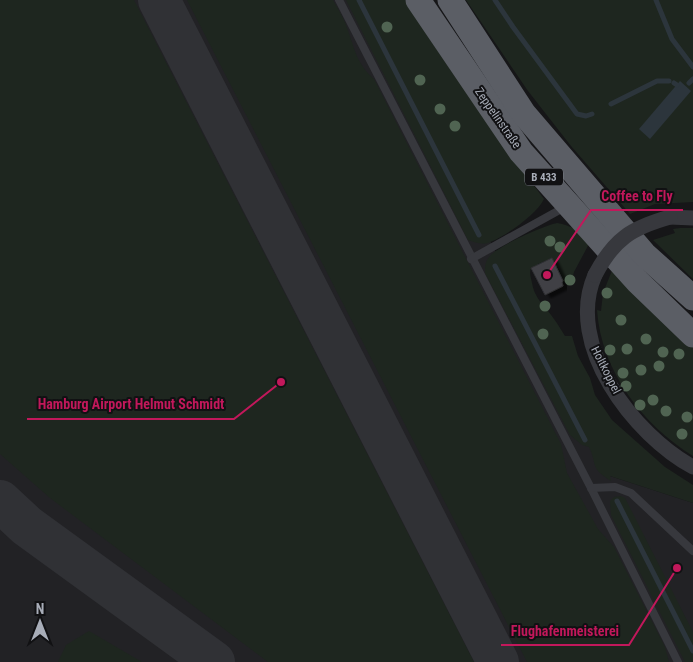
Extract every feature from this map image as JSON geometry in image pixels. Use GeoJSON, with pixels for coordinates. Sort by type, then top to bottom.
{"type":"FeatureCollection","features":[{"type":"Feature","properties":{"kind":"highway","name":"Zeppelinstraße"},"geometry":{"type":"LineString","coordinates":[[418,0],[521,152],[637,281],[693,335]]}},
{"type":"Feature","properties":{"kind":"highway","name":"Zeppelinstraße"},"geometry":{"type":"LineString","coordinates":[[450,0],[524,114],[644,254],[693,298]]}},
{"type":"Feature","properties":{"kind":"street","name":"Holtkoppel"},"geometry":{"type":"LineString","coordinates":[[693,218],[670,217],[651,222],[624,236],[615,244],[595,275],[590,287],[587,313],[591,342],[604,372],[618,396],[635,420],[666,449],[693,467]]}},
{"type":"Feature","properties":{"kind":"lane"},"geometry":{"type":"LineString","coordinates":[[340,0],[471,259],[591,488],[678,662]]}},
{"type":"Feature","properties":{"kind":"lane"},"geometry":{"type":"LineString","coordinates":[[471,259],[569,204]]}},
{"type":"Feature","properties":{"kind":"lane"},"geometry":{"type":"LineString","coordinates":[[591,488],[615,487],[631,492],[693,551]]}},
{"type":"Feature","properties":{"kind":"shaded area"},"geometry":{"type":"Polygon","coordinates":[[[0,0],[367,0],[610,476],[693,503],[693,662],[0,662],[0,0]]]}},
{"type":"Feature","properties":{"kind":"shaded area"},"geometry":{"type":"Polygon","coordinates":[[[0,0],[134,0],[474,662],[268,662],[50,498],[0,454],[0,0]]]}},
{"type":"Feature","properties":{"kind":"shaded area"},"geometry":{"type":"Polygon","coordinates":[[[187,0],[333,0],[363,67],[374,79],[561,444],[567,473],[598,529],[614,547],[665,647],[669,662],[527,662],[187,0]]]}},
{"type":"Feature","properties":{"kind":"shaded area"},"geometry":{"type":"Polygon","coordinates":[[[346,0],[405,0],[472,101],[544,199],[535,211],[520,224],[503,236],[486,244],[468,240],[346,0]]]}},
{"type":"Feature","properties":{"kind":"shaded area"},"geometry":{"type":"Polygon","coordinates":[[[466,0],[693,0],[693,202],[655,204],[630,214],[571,146],[528,91],[466,0]]]}},
{"type":"Feature","properties":{"kind":"shaded area"},"geometry":{"type":"Polygon","coordinates":[[[680,81],[691,91],[650,139],[639,129],[680,81]]]}},
{"type":"Feature","properties":{"kind":"shaded area"},"geometry":{"type":"Polygon","coordinates":[[[557,223],[575,229],[590,242],[574,272],[571,283],[567,285],[564,283],[552,258],[531,268],[530,276],[535,294],[565,336],[572,336],[578,356],[590,378],[595,395],[612,420],[665,467],[693,485],[693,503],[610,476],[611,481],[597,469],[589,447],[582,445],[570,435],[485,273],[489,257],[501,247],[557,223]]]}},
{"type":"Feature","properties":{"kind":"shaded area"},"geometry":{"type":"Polygon","coordinates":[[[693,228],[693,279],[653,240],[675,233],[673,229],[693,228]]]}},
{"type":"Feature","properties":{"kind":"shaded area"},"geometry":{"type":"Polygon","coordinates":[[[613,268],[693,347],[693,456],[657,429],[642,412],[616,375],[607,354],[600,333],[597,310],[601,311],[603,293],[613,268]]]}},
{"type":"Feature","properties":{"kind":"shaded area"},"geometry":{"type":"Polygon","coordinates":[[[621,496],[625,498],[693,632],[693,662],[685,662],[611,515],[610,501],[614,497],[621,496]]]}},
{"type":"Feature","properties":{"kind":"shaded area"},"geometry":{"type":"Polygon","coordinates":[[[89,631],[142,662],[58,662],[66,645],[89,631]]]}},
{"type":"Feature","properties":{"kind":"building"},"geometry":{"type":"Polygon","coordinates":[[[552,258],[563,281],[563,286],[545,295],[531,268],[552,258]]]}},
{"type":"Feature","properties":{"kind":"waterway"},"geometry":{"type":"LineString","coordinates":[[359,0],[479,235]]}},
{"type":"Feature","properties":{"kind":"waterway"},"geometry":{"type":"LineString","coordinates":[[495,0],[577,114],[586,116],[592,114]]}},
{"type":"Feature","properties":{"kind":"waterway"},"geometry":{"type":"LineString","coordinates":[[656,0],[672,39],[693,67]]}},
{"type":"Feature","properties":{"kind":"waterway"},"geometry":{"type":"LineString","coordinates":[[689,83],[693,79]]}},
{"type":"Feature","properties":{"kind":"waterway"},"geometry":{"type":"LineString","coordinates":[[611,104],[657,81],[669,81]]}},
{"type":"Feature","properties":{"kind":"waterway"},"geometry":{"type":"LineString","coordinates":[[495,266],[585,440]]}},
{"type":"Feature","properties":{"kind":"waterway"},"geometry":{"type":"LineString","coordinates":[[617,501],[693,651]]}},
{"type":"Feature","properties":{"kind":"taxiway"},"geometry":{"type":"LineString","coordinates":[[159,0],[498,662]]}},
{"type":"Feature","properties":{"kind":"taxiway"},"geometry":{"type":"LineString","coordinates":[[0,501],[27,526],[214,662]]}},
{"type":"Feature","properties":{"kind":"place","name":"Coffee to Fly"},"geometry":{"type":"Point","coordinates":[547,275]}},
{"type":"Feature","properties":{"kind":"place","name":"Hamburg Airport Helmut Schmidt"},"geometry":{"type":"Point","coordinates":[281,382]}},
{"type":"Feature","properties":{"kind":"place","name":"Flughafenmeisterei"},"geometry":{"type":"Point","coordinates":[677,568]}}]}
